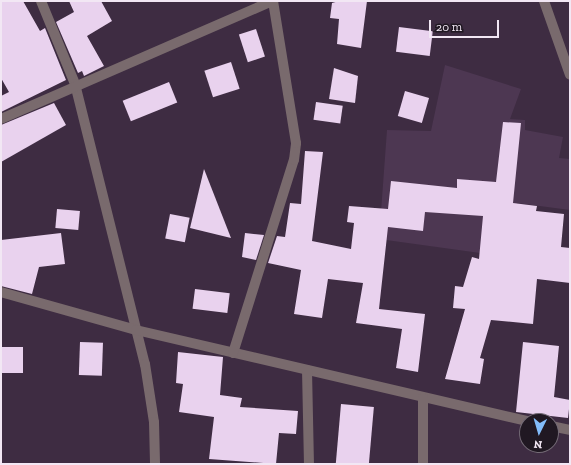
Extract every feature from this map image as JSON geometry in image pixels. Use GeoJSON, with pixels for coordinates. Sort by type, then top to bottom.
{"type":"FeatureCollection","features":[{"type":"Feature","properties":{"kind":"street"},"geometry":{"type":"LineString","coordinates":[[41,1],[75,84],[136,330],[154,422],[155,464]]}},
{"type":"Feature","properties":{"kind":"street"},"geometry":{"type":"LineString","coordinates":[[1,119],[75,84],[273,1],[296,143],[294,160],[233,353]]}},
{"type":"Feature","properties":{"kind":"street"},"geometry":{"type":"LineString","coordinates":[[544,1],[570,75]]}},
{"type":"Feature","properties":{"kind":"street"},"geometry":{"type":"LineString","coordinates":[[1,292],[136,330],[519,419]]}},
{"type":"Feature","properties":{"kind":"street"},"geometry":{"type":"LineString","coordinates":[[308,370],[309,464]]}},
{"type":"Feature","properties":{"kind":"street"},"geometry":{"type":"LineString","coordinates":[[423,464],[424,398]]}},
{"type":"Feature","properties":{"kind":"street"},"geometry":{"type":"LineString","coordinates":[[559,428],[570,430]]}},
{"type":"Feature","properties":{"kind":"shaded area"},"geometry":{"type":"Polygon","coordinates":[[[445,65],[521,89],[510,119],[525,120],[525,130],[563,137],[559,158],[570,159],[570,210],[517,203],[509,257],[379,239],[387,130],[431,131],[445,65]]]}},
{"type":"Feature","properties":{"kind":"building"},"geometry":{"type":"Polygon","coordinates":[[[1,1],[23,1],[40,31],[45,28],[66,80],[1,112],[1,96],[9,92],[1,78],[1,1]]]}},
{"type":"Feature","properties":{"kind":"building"},"geometry":{"type":"Polygon","coordinates":[[[69,1],[101,1],[112,21],[87,36],[104,66],[84,76],[82,71],[78,73],[56,22],[74,12],[69,1]]]}},
{"type":"Feature","properties":{"kind":"building"},"geometry":{"type":"Polygon","coordinates":[[[339,1],[367,1],[361,48],[337,44],[339,19],[330,18],[332,3],[339,1]]]}},
{"type":"Feature","properties":{"kind":"building"},"geometry":{"type":"Polygon","coordinates":[[[399,27],[433,31],[430,56],[396,52],[399,27]]]}},
{"type":"Feature","properties":{"kind":"building"},"geometry":{"type":"Polygon","coordinates":[[[256,29],[265,57],[248,62],[239,35],[256,29]]]}},
{"type":"Feature","properties":{"kind":"building"},"geometry":{"type":"Polygon","coordinates":[[[231,62],[240,89],[213,97],[204,71],[231,62]]]}},
{"type":"Feature","properties":{"kind":"building"},"geometry":{"type":"Polygon","coordinates":[[[334,68],[358,76],[355,103],[329,99],[334,68]]]}},
{"type":"Feature","properties":{"kind":"building"},"geometry":{"type":"Polygon","coordinates":[[[169,82],[177,102],[131,121],[123,101],[169,82]]]}},
{"type":"Feature","properties":{"kind":"building"},"geometry":{"type":"Polygon","coordinates":[[[405,91],[429,98],[422,123],[398,116],[405,91]]]}},
{"type":"Feature","properties":{"kind":"building"},"geometry":{"type":"Polygon","coordinates":[[[316,102],[343,106],[340,124],[313,120],[316,102]]]}},
{"type":"Feature","properties":{"kind":"building"},"geometry":{"type":"Polygon","coordinates":[[[54,103],[66,125],[1,162],[1,125],[54,103]]]}},
{"type":"Feature","properties":{"kind":"building"},"geometry":{"type":"Polygon","coordinates":[[[503,122],[521,123],[513,203],[537,206],[536,211],[564,214],[561,247],[570,248],[570,283],[537,279],[533,324],[491,320],[480,358],[484,359],[480,384],[445,379],[465,309],[453,308],[455,286],[463,287],[472,257],[479,259],[483,216],[425,212],[423,231],[388,227],[379,309],[425,314],[418,372],[396,368],[402,329],[356,323],[363,283],[328,279],[322,318],[294,314],[301,270],[268,263],[277,236],[285,237],[290,203],[301,204],[305,151],[323,152],[312,241],[351,249],[354,223],[347,222],[349,206],[388,209],[391,181],[457,188],[457,179],[496,182],[503,122]]]}},
{"type":"Feature","properties":{"kind":"building"},"geometry":{"type":"Polygon","coordinates":[[[204,169],[231,238],[190,228],[204,169]]]}},
{"type":"Feature","properties":{"kind":"building"},"geometry":{"type":"Polygon","coordinates":[[[57,209],[80,211],[78,230],[55,228],[57,209]]]}},
{"type":"Feature","properties":{"kind":"building"},"geometry":{"type":"Polygon","coordinates":[[[170,214],[190,218],[185,242],[165,239],[170,214]]]}},
{"type":"Feature","properties":{"kind":"building"},"geometry":{"type":"Polygon","coordinates":[[[61,233],[65,264],[39,267],[32,294],[1,286],[1,240],[61,233]]]}},
{"type":"Feature","properties":{"kind":"building"},"geometry":{"type":"Polygon","coordinates":[[[245,233],[264,235],[256,260],[242,257],[245,233]]]}},
{"type":"Feature","properties":{"kind":"building"},"geometry":{"type":"Polygon","coordinates":[[[195,289],[230,293],[227,313],[193,309],[195,289]]]}},
{"type":"Feature","properties":{"kind":"building"},"geometry":{"type":"Polygon","coordinates":[[[80,342],[103,343],[102,376],[79,375],[80,342]]]}},
{"type":"Feature","properties":{"kind":"building"},"geometry":{"type":"Polygon","coordinates":[[[523,342],[559,346],[554,397],[570,400],[568,418],[559,417],[559,413],[516,412],[523,342]]]}},
{"type":"Feature","properties":{"kind":"building"},"geometry":{"type":"Polygon","coordinates":[[[1,347],[23,347],[23,373],[1,373],[1,347]]]}},
{"type":"Feature","properties":{"kind":"building"},"geometry":{"type":"Polygon","coordinates":[[[178,352],[223,357],[220,395],[242,398],[240,407],[298,411],[296,434],[279,433],[276,464],[209,459],[214,417],[179,412],[183,384],[176,383],[178,352]]]}},
{"type":"Feature","properties":{"kind":"building"},"geometry":{"type":"Polygon","coordinates":[[[341,404],[374,407],[369,464],[336,464],[341,404]]]}}]}
